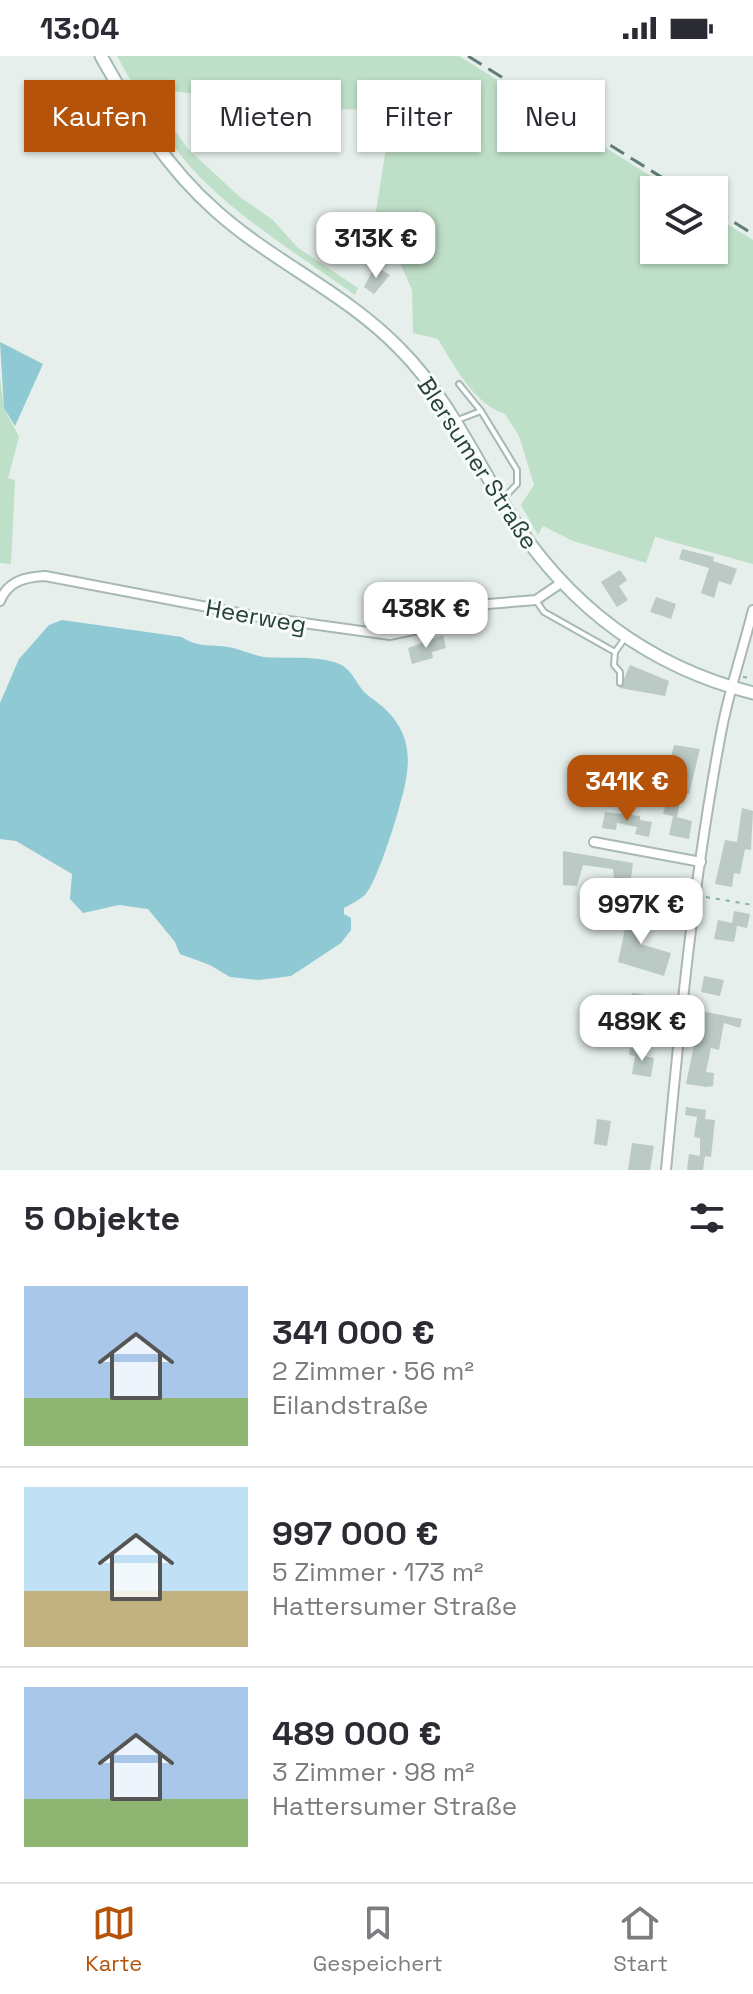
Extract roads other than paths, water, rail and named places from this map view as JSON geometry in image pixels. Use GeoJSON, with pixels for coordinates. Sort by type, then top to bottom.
{"type":"FeatureCollection","features":[{"type":"Feature","properties":{"kind":"main road","name":"Blersumer Straße"},"geometry":{"type":"LineString","coordinates":[[101,56],[158,150],[194,191],[227,220],[370,320],[410,359],[455,421],[532,548],[561,583],[625,638],[671,665],[734,682],[753,693]]}},
{"type":"Feature","properties":{"kind":"street","name":"Heerweg"},"geometry":{"type":"LineString","coordinates":[[0,601],[13,583],[25,577],[45,576],[260,617],[390,635],[442,624],[488,604],[536,600],[561,583]]}},
{"type":"Feature","properties":{"kind":"street"},"geometry":{"type":"LineString","coordinates":[[666,1170],[677,1048],[709,798],[753,610]]}},
{"type":"Feature","properties":{"kind":"street"},"geometry":{"type":"LineString","coordinates":[[594,842],[701,862]]}},
{"type":"Feature","properties":{"kind":"lane"},"geometry":{"type":"LineString","coordinates":[[459,384],[481,411],[517,470],[517,484],[501,500]]}},
{"type":"Feature","properties":{"kind":"lane"},"geometry":{"type":"LineString","coordinates":[[455,421],[481,411]]}},
{"type":"Feature","properties":{"kind":"lane"},"geometry":{"type":"LineString","coordinates":[[536,600],[544,612],[615,652]]}},
{"type":"Feature","properties":{"kind":"lane"},"geometry":{"type":"LineString","coordinates":[[620,683],[620,672],[614,665],[615,652],[625,638]]}},
{"type":"Feature","properties":{"kind":"water"},"geometry":{"type":"Polygon","coordinates":[[[0,342],[43,364],[15,426],[4,408],[0,342]]]}},
{"type":"Feature","properties":{"kind":"water"},"geometry":{"type":"Polygon","coordinates":[[[62,620],[182,637],[199,644],[233,648],[264,657],[310,658],[337,663],[347,669],[365,693],[394,719],[402,731],[408,757],[404,787],[375,879],[363,897],[344,908],[344,914],[351,918],[351,930],[341,943],[291,976],[259,980],[230,977],[210,965],[180,954],[175,942],[148,909],[119,905],[83,913],[70,899],[72,874],[16,841],[0,839],[0,703],[19,659],[49,625],[62,620]]]}},
{"type":"Feature","properties":{"kind":"railway"},"geometry":{"type":"LineString","coordinates":[[468,56],[660,176]]}},
{"type":"Feature","properties":{"kind":"railway"},"geometry":{"type":"LineString","coordinates":[[728,219],[753,234]]}}]}
